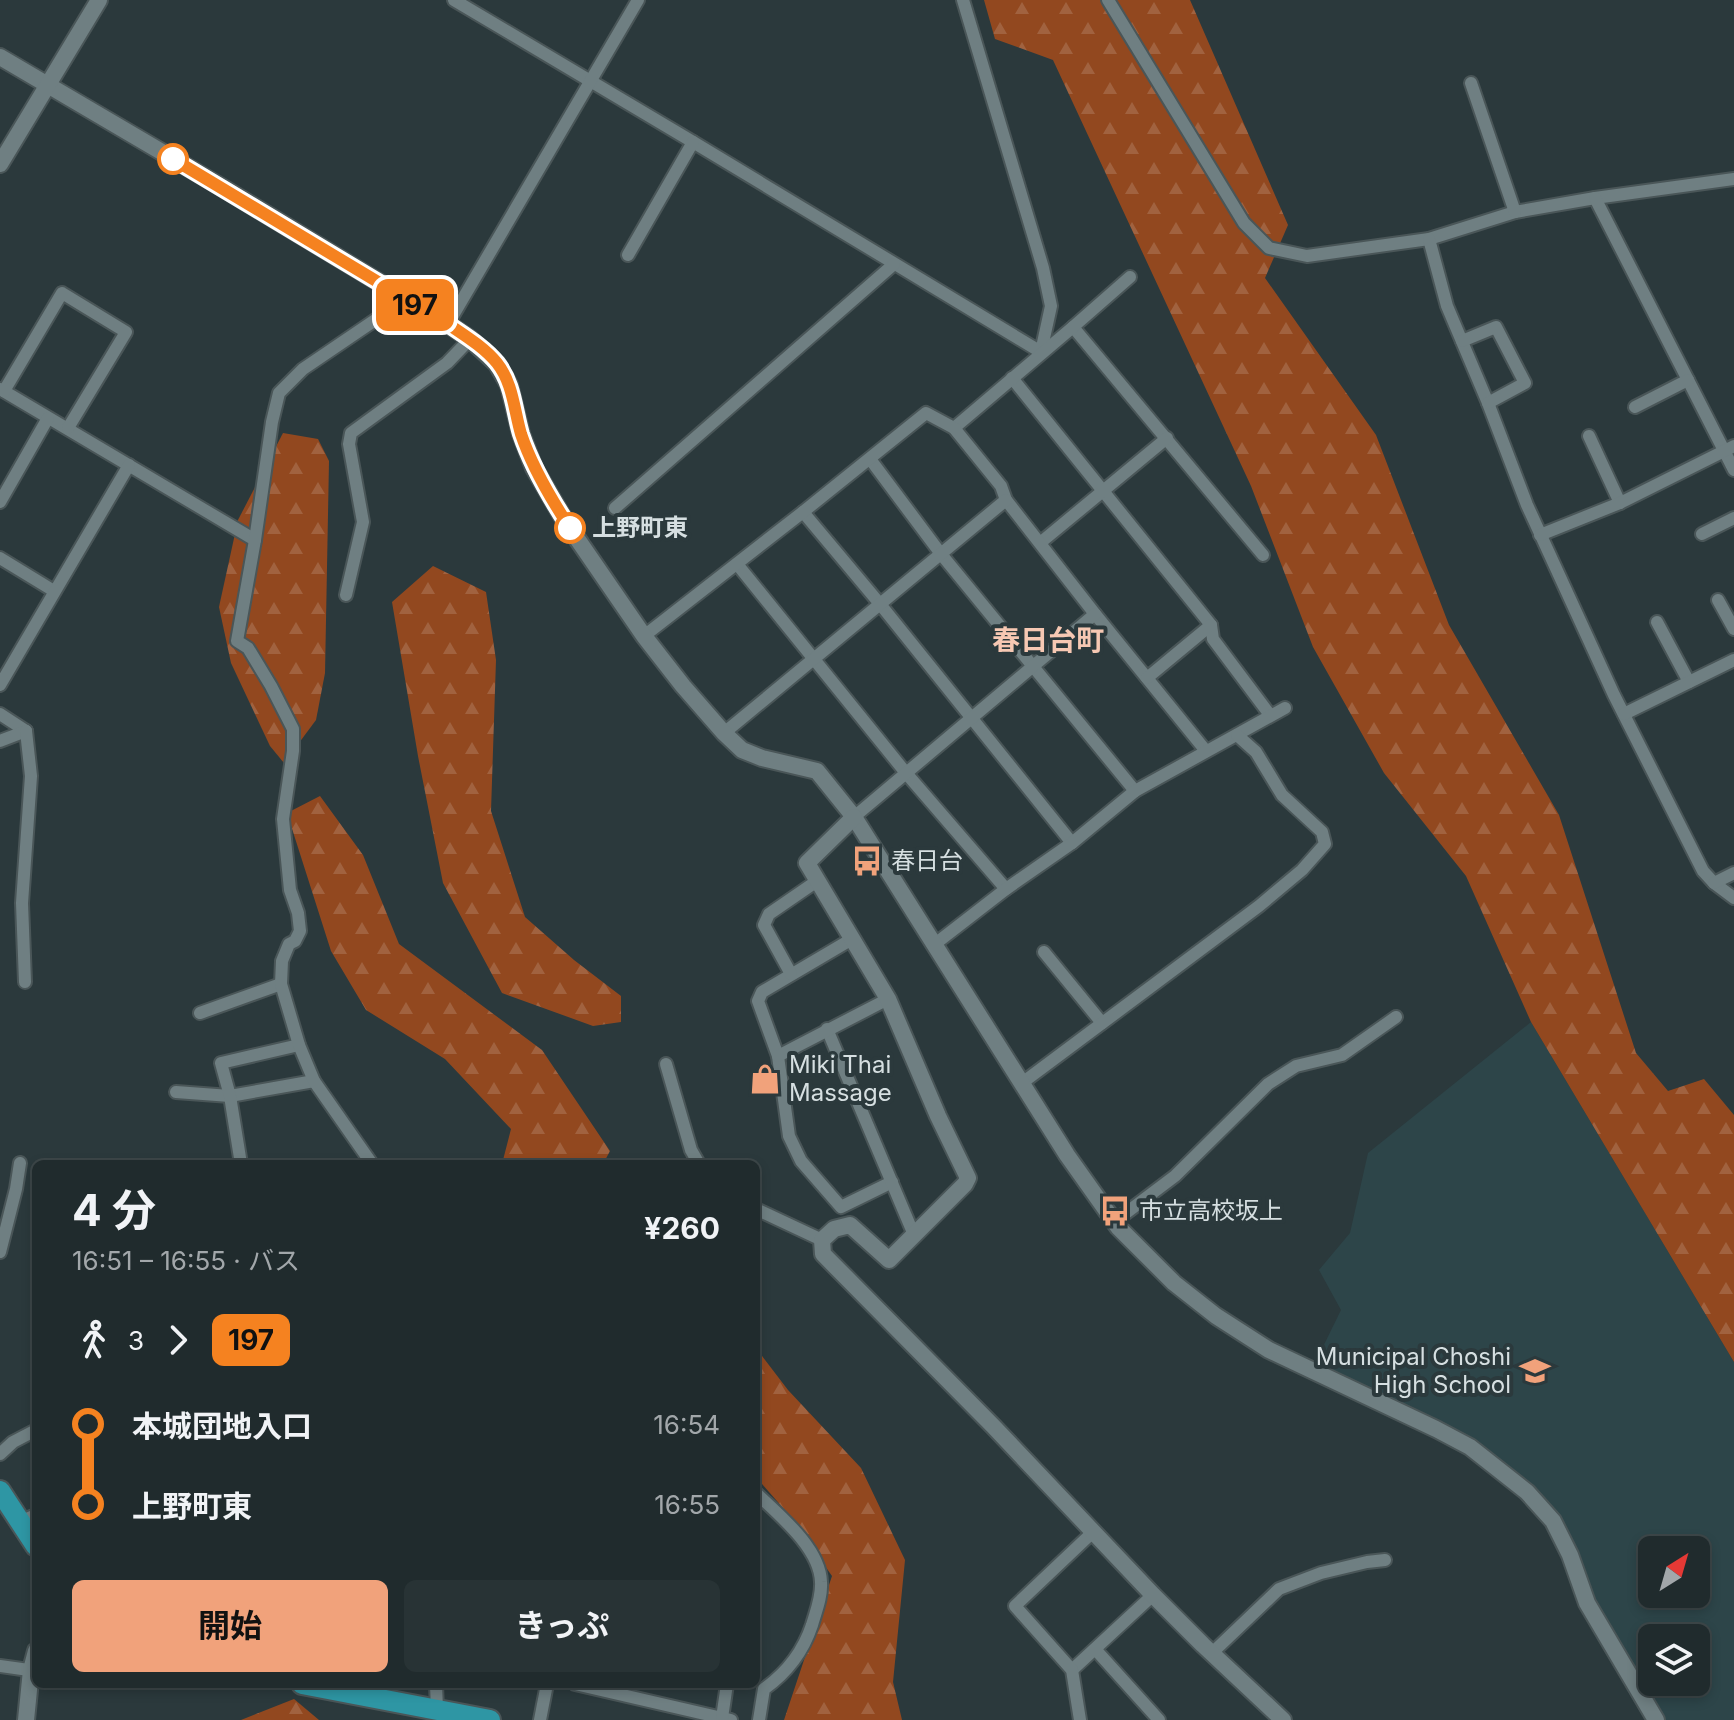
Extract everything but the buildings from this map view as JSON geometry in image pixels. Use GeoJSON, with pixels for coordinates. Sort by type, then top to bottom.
{"type":"FeatureCollection","features":[{"type":"Feature","properties":{"kind":"highway"},"geometry":{"type":"LineString","coordinates":[[0,1491],[28,1519]]}},
{"type":"Feature","properties":{"kind":"highway"},"geometry":{"type":"LineString","coordinates":[[323,1688],[490,1720]]}},
{"type":"Feature","properties":{"kind":"street"},"geometry":{"type":"LineString","coordinates":[[0,164],[99,0]]}},
{"type":"Feature","properties":{"kind":"street"},"geometry":{"type":"LineString","coordinates":[[454,0],[1041,352]]}},
{"type":"Feature","properties":{"kind":"street"},"geometry":{"type":"LineString","coordinates":[[448,324],[638,0]]}},
{"type":"Feature","properties":{"kind":"street"},"geometry":{"type":"LineString","coordinates":[[963,0],[1043,268],[1051,306],[1041,352]]}},
{"type":"Feature","properties":{"kind":"street"},"geometry":{"type":"LineString","coordinates":[[1108,0],[1244,223],[1269,248],[1307,256],[1429,239],[1515,212],[1734,179]]}},
{"type":"Feature","properties":{"kind":"street"},"geometry":{"type":"LineString","coordinates":[[0,57],[448,324],[497,364],[509,385],[521,434],[534,468],[565,521],[644,636],[683,686],[742,750],[817,771],[854,817],[1067,1155],[1114,1222],[1174,1283],[1216,1316],[1269,1350],[1470,1447],[1527,1492],[1553,1521],[1570,1555],[1587,1603],[1656,1720]]}},
{"type":"Feature","properties":{"kind":"street"},"geometry":{"type":"LineString","coordinates":[[1471,83],[1515,212]]}},
{"type":"Feature","properties":{"kind":"street"},"geometry":{"type":"LineString","coordinates":[[628,255],[693,142]]}},
{"type":"Feature","properties":{"kind":"street"},"geometry":{"type":"LineString","coordinates":[[1595,198],[1688,380],[1729,449],[1734,470]]}},
{"type":"Feature","properties":{"kind":"street"},"geometry":{"type":"LineString","coordinates":[[1429,239],[1447,306],[1540,535],[1624,714],[1703,871],[1734,898]]}},
{"type":"Feature","properties":{"kind":"street"},"geometry":{"type":"LineString","coordinates":[[615,508],[894,264]]}},
{"type":"Feature","properties":{"kind":"street"},"geometry":{"type":"LineString","coordinates":[[954,428],[1130,277]]}},
{"type":"Feature","properties":{"kind":"street"},"geometry":{"type":"LineString","coordinates":[[68,428],[126,332],[62,293],[2,390],[255,540]]}},
{"type":"Feature","properties":{"kind":"street"},"geometry":{"type":"LineString","coordinates":[[369,1160],[314,1081],[299,1045],[281,984],[282,961],[289,944],[295,941],[300,931],[290,890],[283,819],[293,751],[293,729],[248,648],[237,641],[279,393],[303,369],[407,300]]}},
{"type":"Feature","properties":{"kind":"street"},"geometry":{"type":"LineString","coordinates":[[1073,327],[1263,555]]}},
{"type":"Feature","properties":{"kind":"street"},"geometry":{"type":"LineString","coordinates":[[1462,341],[1496,327],[1525,383],[1488,403]]}},
{"type":"Feature","properties":{"kind":"street"},"geometry":{"type":"LineString","coordinates":[[346,595],[363,522],[349,444],[351,433],[447,363],[470,339]]}},
{"type":"Feature","properties":{"kind":"street"},"geometry":{"type":"LineString","coordinates":[[1012,378],[1211,625],[1213,639],[1270,715]]}},
{"type":"Feature","properties":{"kind":"street"},"geometry":{"type":"LineString","coordinates":[[1635,407],[1688,380]]}},
{"type":"Feature","properties":{"kind":"street"},"geometry":{"type":"LineString","coordinates":[[644,636],[926,413],[954,428],[1001,486],[1006,500],[1206,751]]}},
{"type":"Feature","properties":{"kind":"street"},"geometry":{"type":"LineString","coordinates":[[0,502],[48,418]]}},
{"type":"Feature","properties":{"kind":"street"},"geometry":{"type":"LineString","coordinates":[[1589,436],[1620,503]]}},
{"type":"Feature","properties":{"kind":"street"},"geometry":{"type":"LineString","coordinates":[[1040,543],[1167,438]]}},
{"type":"Feature","properties":{"kind":"street"},"geometry":{"type":"LineString","coordinates":[[1540,535],[1620,503],[1729,449]]}},
{"type":"Feature","properties":{"kind":"street"},"geometry":{"type":"LineString","coordinates":[[870,459],[941,554],[1135,791]]}},
{"type":"Feature","properties":{"kind":"street"},"geometry":{"type":"LineString","coordinates":[[0,685],[129,465]]}},
{"type":"Feature","properties":{"kind":"street"},"geometry":{"type":"LineString","coordinates":[[724,733],[1006,500]]}},
{"type":"Feature","properties":{"kind":"street"},"geometry":{"type":"LineString","coordinates":[[803,512],[1072,843]]}},
{"type":"Feature","properties":{"kind":"street"},"geometry":{"type":"LineString","coordinates":[[1702,534],[1734,518]]}},
{"type":"Feature","properties":{"kind":"street"},"geometry":{"type":"LineString","coordinates":[[0,558],[54,591]]}},
{"type":"Feature","properties":{"kind":"street"},"geometry":{"type":"LineString","coordinates":[[737,564],[906,773],[1006,889]]}},
{"type":"Feature","properties":{"kind":"street"},"geometry":{"type":"LineString","coordinates":[[1718,600],[1734,629]]}},
{"type":"Feature","properties":{"kind":"street"},"geometry":{"type":"LineString","coordinates":[[822,1240],[834,1229],[850,1225],[889,1260],[968,1178],[888,999],[807,863],[854,817],[1095,614]]}},
{"type":"Feature","properties":{"kind":"street"},"geometry":{"type":"LineString","coordinates":[[1657,622],[1689,682]]}},
{"type":"Feature","properties":{"kind":"street"},"geometry":{"type":"LineString","coordinates":[[1147,678],[1211,625]]}},
{"type":"Feature","properties":{"kind":"street"},"geometry":{"type":"LineString","coordinates":[[1624,714],[1734,660]]}},
{"type":"Feature","properties":{"kind":"street"},"geometry":{"type":"LineString","coordinates":[[935,944],[1072,843],[1135,791],[1285,708]]}},
{"type":"Feature","properties":{"kind":"street"},"geometry":{"type":"LineString","coordinates":[[0,714],[26,731]]}},
{"type":"Feature","properties":{"kind":"street"},"geometry":{"type":"LineString","coordinates":[[0,741],[26,731]]}},
{"type":"Feature","properties":{"kind":"street"},"geometry":{"type":"LineString","coordinates":[[25,982],[22,903],[31,776],[26,731]]}},
{"type":"Feature","properties":{"kind":"street"},"geometry":{"type":"LineString","coordinates":[[1022,1083],[1259,906],[1302,870],[1325,844],[1322,832],[1282,795],[1256,752],[1237,735]]}},
{"type":"Feature","properties":{"kind":"street"},"geometry":{"type":"LineString","coordinates":[[1714,883],[1734,873]]}},
{"type":"Feature","properties":{"kind":"street"},"geometry":{"type":"LineString","coordinates":[[791,974],[764,925],[769,914],[817,881]]}},
{"type":"Feature","properties":{"kind":"street"},"geometry":{"type":"LineString","coordinates":[[852,939],[762,992],[758,1001],[778,1056],[789,1136],[801,1161],[841,1207],[892,1182]]}},
{"type":"Feature","properties":{"kind":"street"},"geometry":{"type":"LineString","coordinates":[[1044,952],[1102,1023]]}},
{"type":"Feature","properties":{"kind":"street"},"geometry":{"type":"LineString","coordinates":[[200,1013],[281,984]]}},
{"type":"Feature","properties":{"kind":"street"},"geometry":{"type":"LineString","coordinates":[[778,1056],[888,999]]}},
{"type":"Feature","properties":{"kind":"street"},"geometry":{"type":"LineString","coordinates":[[1114,1222],[1175,1176],[1268,1084],[1296,1066],[1342,1055],[1396,1017]]}},
{"type":"Feature","properties":{"kind":"street"},"geometry":{"type":"LineString","coordinates":[[827,1029],[914,1235]]}},
{"type":"Feature","properties":{"kind":"street"},"geometry":{"type":"LineString","coordinates":[[240,1160],[221,1063],[299,1045]]}},
{"type":"Feature","properties":{"kind":"street"},"geometry":{"type":"LineString","coordinates":[[666,1064],[697,1160]]}},
{"type":"Feature","properties":{"kind":"street"},"geometry":{"type":"LineString","coordinates":[[176,1092],[230,1096],[314,1081]]}},
{"type":"Feature","properties":{"kind":"street"},"geometry":{"type":"LineString","coordinates":[[0,1252],[20,1163]]}},
{"type":"Feature","properties":{"kind":"street"},"geometry":{"type":"LineString","coordinates":[[760,1211],[822,1240]]}},
{"type":"Feature","properties":{"kind":"street"},"geometry":{"type":"LineString","coordinates":[[822,1240],[823,1254],[993,1426],[1153,1595],[1283,1720]]}},
{"type":"Feature","properties":{"kind":"street"},"geometry":{"type":"LineString","coordinates":[[0,1454],[13,1442],[32,1432]]}},
{"type":"Feature","properties":{"kind":"street"},"geometry":{"type":"LineString","coordinates":[[759,1720],[764,1689],[792,1665],[808,1636],[821,1594],[822,1578],[802,1539],[760,1497]]}},
{"type":"Feature","properties":{"kind":"street"},"geometry":{"type":"LineString","coordinates":[[1080,1720],[1072,1670],[1015,1606],[1093,1532]]}},
{"type":"Feature","properties":{"kind":"street"},"geometry":{"type":"LineString","coordinates":[[1212,1653],[1279,1589],[1321,1573],[1385,1560]]}},
{"type":"Feature","properties":{"kind":"street"},"geometry":{"type":"LineString","coordinates":[[1072,1670],[1153,1595]]}},
{"type":"Feature","properties":{"kind":"street"},"geometry":{"type":"LineString","coordinates":[[1095,1649],[1159,1720]]}},
{"type":"Feature","properties":{"kind":"street"},"geometry":{"type":"LineString","coordinates":[[0,1666],[32,1670]]}},
{"type":"Feature","properties":{"kind":"street"},"geometry":{"type":"LineString","coordinates":[[26,1720],[32,1682]]}},
{"type":"Feature","properties":{"kind":"street"},"geometry":{"type":"LineString","coordinates":[[436,1688],[437,1710]]}},
{"type":"Feature","properties":{"kind":"street"},"geometry":{"type":"LineString","coordinates":[[540,1720],[546,1688]]}},
{"type":"Feature","properties":{"kind":"street"},"geometry":{"type":"LineString","coordinates":[[593,1688],[723,1719],[727,1688]]}},
{"type":"Feature","properties":{"kind":"street"},"geometry":{"type":"LineString","coordinates":[[638,1698],[639,1688]]}},
{"type":"Feature","properties":{"kind":"shaded area","name":"Municipal Choshi High School"},"geometry":{"type":"Polygon","coordinates":[[[1531,1022],[1734,1362],[1734,1720],[1663,1720],[1649,1696],[1710,1696],[1710,1624],[1638,1624],[1638,1678],[1600,1614],[1567,1533],[1462,1436],[1316,1361],[1341,1310],[1319,1270],[1350,1233],[1368,1153],[1531,1022]]]}},
{"type":"Feature","properties":{"kind":"green space"},"geometry":{"type":"Polygon","coordinates":[[[984,0],[1190,0],[1288,225],[1265,278],[1376,435],[1449,625],[1559,815],[1636,1053],[1668,1091],[1704,1079],[1734,1115],[1734,1362],[1531,1022],[1466,876],[1384,773],[1313,647],[1251,486],[1053,60],[995,39],[984,0]]]}},
{"type":"Feature","properties":{"kind":"green space"},"geometry":{"type":"Polygon","coordinates":[[[283,433],[318,439],[329,461],[325,673],[316,720],[284,763],[270,746],[231,663],[219,607],[238,520],[283,433]]]}},
{"type":"Feature","properties":{"kind":"green space"},"geometry":{"type":"Polygon","coordinates":[[[433,566],[486,592],[496,660],[491,811],[525,917],[621,996],[621,1022],[593,1026],[502,993],[443,883],[392,602],[433,566]]]}},
{"type":"Feature","properties":{"kind":"green space"},"geometry":{"type":"Polygon","coordinates":[[[320,796],[363,855],[399,944],[542,1050],[610,1151],[605,1160],[503,1160],[511,1129],[445,1059],[366,1010],[331,951],[287,813],[320,796]]]}},
{"type":"Feature","properties":{"kind":"green space"},"geometry":{"type":"Polygon","coordinates":[[[760,1353],[788,1390],[861,1468],[905,1560],[893,1682],[902,1720],[784,1720],[832,1576],[790,1516],[760,1482],[760,1353]]]}},
{"type":"Feature","properties":{"kind":"green space"},"geometry":{"type":"Polygon","coordinates":[[[294,1699],[319,1720],[241,1720],[294,1699]]]}},
{"type":"Feature","properties":{"kind":"bus line","name":"197"},"geometry":{"type":"LineString","coordinates":[[173,159],[448,324],[497,364],[509,385],[521,434],[534,468],[570,528]]}},
{"type":"Feature","properties":{"kind":"place","name":"上野町東"},"geometry":{"type":"Point","coordinates":[570,528]}},
{"type":"Feature","properties":{"kind":"place","name":"春日台"},"geometry":{"type":"Point","coordinates":[867,861]}},
{"type":"Feature","properties":{"kind":"place","name":"Miki Thai Massage"},"geometry":{"type":"Point","coordinates":[765,1079]}},
{"type":"Feature","properties":{"kind":"place","name":"市立高校坂上"},"geometry":{"type":"Point","coordinates":[1115,1211]}},
{"type":"Feature","properties":{"kind":"place","name":"Municipal Choshi High School"},"geometry":{"type":"Point","coordinates":[1535,1371]}},
{"type":"Feature","properties":{"kind":"district","name":"春日台町"},"geometry":{"type":"Point","coordinates":[1048,640]}}]}
